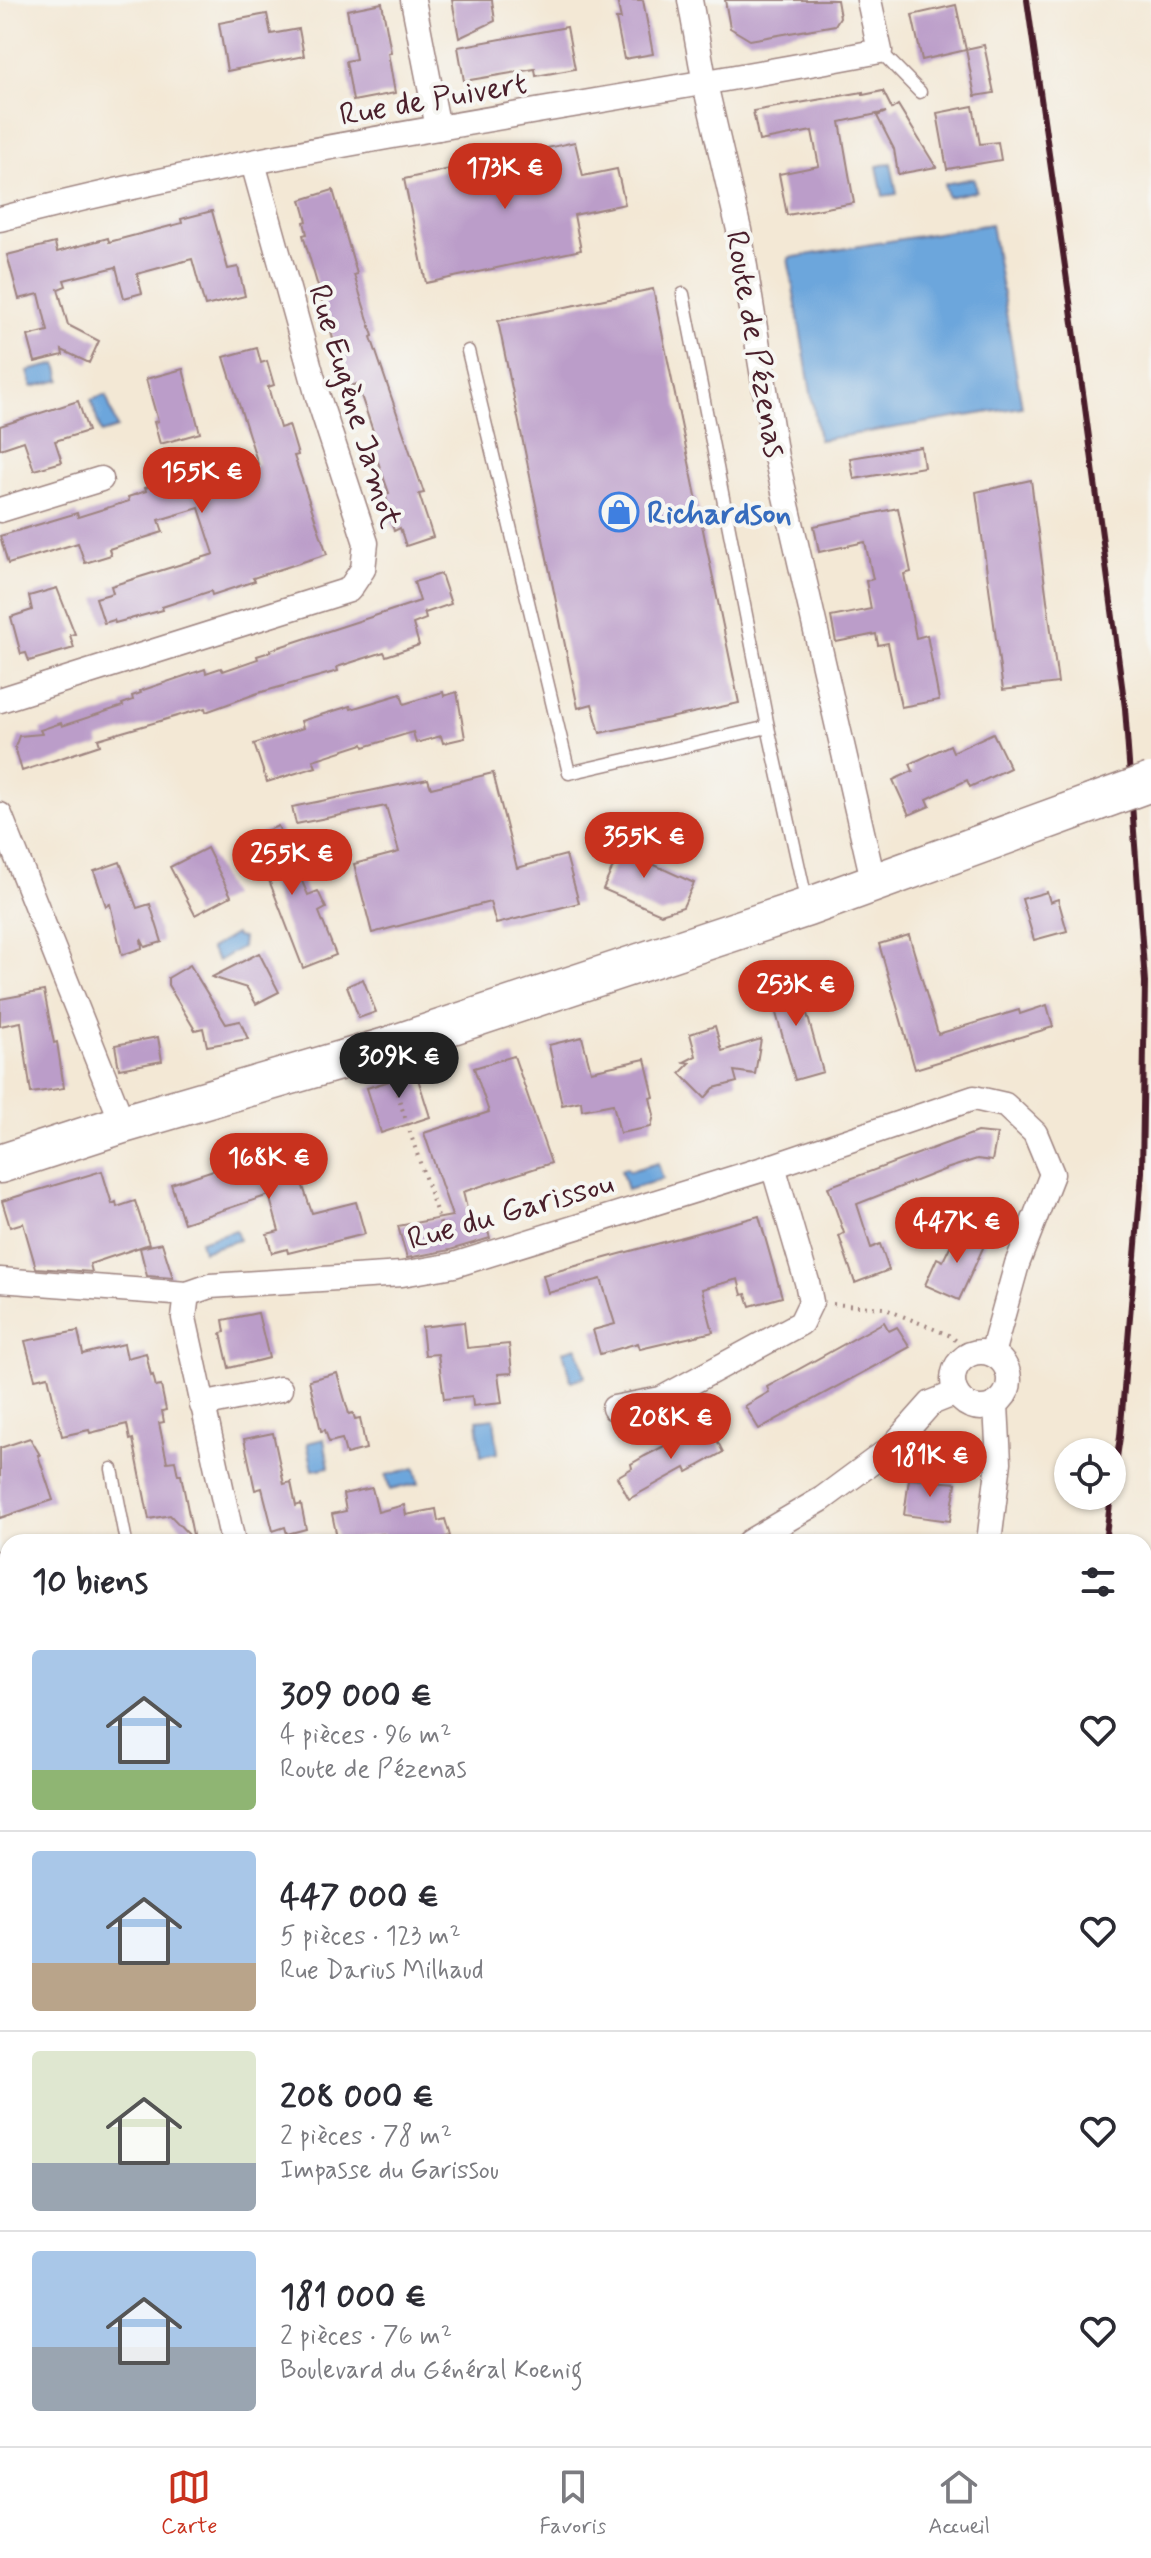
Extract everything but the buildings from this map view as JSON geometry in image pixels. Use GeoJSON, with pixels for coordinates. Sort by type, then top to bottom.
{"type":"FeatureCollection","features":[{"type":"Feature","properties":{"kind":"main road"},"geometry":{"type":"LineString","coordinates":[[0,1164],[123,1124],[383,1048],[808,907],[1151,782]]}},
{"type":"Feature","properties":{"kind":"street"},"geometry":{"type":"LineString","coordinates":[[413,0],[438,128]]}},
{"type":"Feature","properties":{"kind":"street","name":"Route de Pézenas"},"geometry":{"type":"LineString","coordinates":[[690,0],[705,84],[739,230],[776,457],[874,884]]}},
{"type":"Feature","properties":{"kind":"street"},"geometry":{"type":"LineString","coordinates":[[869,0],[880,51]]}},
{"type":"Feature","properties":{"kind":"street","name":"Rue de Puivert"},"geometry":{"type":"LineString","coordinates":[[0,219],[71,200],[253,163],[880,51]]}},
{"type":"Feature","properties":{"kind":"street","name":"Rue Eugène Jamot"},"geometry":{"type":"LineString","coordinates":[[0,700],[349,590],[363,569],[366,543],[318,397],[253,163]]}},
{"type":"Feature","properties":{"kind":"street"},"geometry":{"type":"LineString","coordinates":[[0,510],[101,479]]}},
{"type":"Feature","properties":{"kind":"street"},"geometry":{"type":"LineString","coordinates":[[0,815],[123,1124]]}},
{"type":"Feature","properties":{"kind":"street","name":"Rue du Garissou"},"geometry":{"type":"LineString","coordinates":[[0,1280],[187,1294],[210,1286],[402,1274],[454,1265],[773,1166],[974,1098],[1005,1105],[1035,1133],[1052,1174],[981,1354]]}},
{"type":"Feature","properties":{"kind":"street"},"geometry":{"type":"LineString","coordinates":[[614,1408],[661,1399],[801,1323],[811,1302],[773,1166]]}},
{"type":"Feature","properties":{"kind":"street"},"geometry":{"type":"LineString","coordinates":[[187,1294],[184,1318],[231,1534]]}},
{"type":"Feature","properties":{"kind":"street"},"geometry":{"type":"LineString","coordinates":[[981,1354],[1003,1362],[1010,1375],[1003,1398],[996,1405],[981,1409],[966,1404],[956,1393],[953,1378],[958,1363],[981,1354]]}},
{"type":"Feature","properties":{"kind":"street"},"geometry":{"type":"LineString","coordinates":[[202,1405],[280,1389]]}},
{"type":"Feature","properties":{"kind":"street"},"geometry":{"type":"LineString","coordinates":[[763,1534],[822,1499],[891,1448],[931,1403],[956,1393]]}},
{"type":"Feature","properties":{"kind":"street"},"geometry":{"type":"LineString","coordinates":[[990,1534],[999,1462],[996,1405]]}},
{"type":"Feature","properties":{"kind":"lane"},"geometry":{"type":"LineString","coordinates":[[880,51],[920,92]]}},
{"type":"Feature","properties":{"kind":"lane"},"geometry":{"type":"LineString","coordinates":[[683,294],[768,727],[808,907]]}},
{"type":"Feature","properties":{"kind":"lane"},"geometry":{"type":"LineString","coordinates":[[468,351],[569,773],[768,727]]}},
{"type":"Feature","properties":{"kind":"lane"},"geometry":{"type":"LineString","coordinates":[[112,1469],[124,1534]]}},
{"type":"Feature","properties":{"kind":"path"},"geometry":{"type":"LineString","coordinates":[[383,1048],[454,1265]]}},
{"type":"Feature","properties":{"kind":"path"},"geometry":{"type":"LineString","coordinates":[[811,1302],[883,1308],[951,1336],[981,1354]]}},
{"type":"Feature","properties":{"kind":"water"},"geometry":{"type":"Polygon","coordinates":[[[891,163],[897,194],[883,196],[877,166],[891,163]]]}},
{"type":"Feature","properties":{"kind":"water"},"geometry":{"type":"Polygon","coordinates":[[[974,178],[976,191],[947,197],[944,184],[974,178]]]}},
{"type":"Feature","properties":{"kind":"water"},"geometry":{"type":"Polygon","coordinates":[[[991,224],[1022,407],[819,440],[788,258],[991,224]]]}},
{"type":"Feature","properties":{"kind":"water"},"geometry":{"type":"Polygon","coordinates":[[[57,364],[61,380],[32,387],[28,371],[57,364]]]}},
{"type":"Feature","properties":{"kind":"water"},"geometry":{"type":"Polygon","coordinates":[[[106,395],[117,428],[101,433],[91,400],[106,395]]]}},
{"type":"Feature","properties":{"kind":"water"},"geometry":{"type":"Polygon","coordinates":[[[235,934],[243,938],[242,947],[218,961],[210,949],[235,934]]]}},
{"type":"Feature","properties":{"kind":"water"},"geometry":{"type":"Polygon","coordinates":[[[658,1163],[663,1179],[627,1190],[621,1170],[627,1168],[629,1171],[658,1163]]]}},
{"type":"Feature","properties":{"kind":"water"},"geometry":{"type":"Polygon","coordinates":[[[236,1230],[239,1240],[203,1251],[200,1241],[236,1230]]]}},
{"type":"Feature","properties":{"kind":"water"},"geometry":{"type":"Polygon","coordinates":[[[577,1347],[585,1377],[571,1381],[563,1351],[577,1347]]]}},
{"type":"Feature","properties":{"kind":"water"},"geometry":{"type":"Polygon","coordinates":[[[494,1418],[498,1453],[481,1456],[477,1420],[494,1418]]]}},
{"type":"Feature","properties":{"kind":"water"},"geometry":{"type":"Polygon","coordinates":[[[324,1439],[329,1467],[313,1470],[307,1443],[324,1439]]]}},
{"type":"Feature","properties":{"kind":"water"},"geometry":{"type":"Polygon","coordinates":[[[415,1468],[419,1483],[390,1490],[386,1475],[415,1468]]]}},
{"type":"Feature","properties":{"kind":"railway"},"geometry":{"type":"LineString","coordinates":[[1027,0],[1125,708],[1145,982],[1142,1172],[1120,1438]]}},
{"type":"Feature","properties":{"kind":"railway"},"geometry":{"type":"LineString","coordinates":[[1106,1534],[1109,1510]]}},
{"type":"Feature","properties":{"kind":"place","name":"Richardson"},"geometry":{"type":"Point","coordinates":[619,512]}}]}
